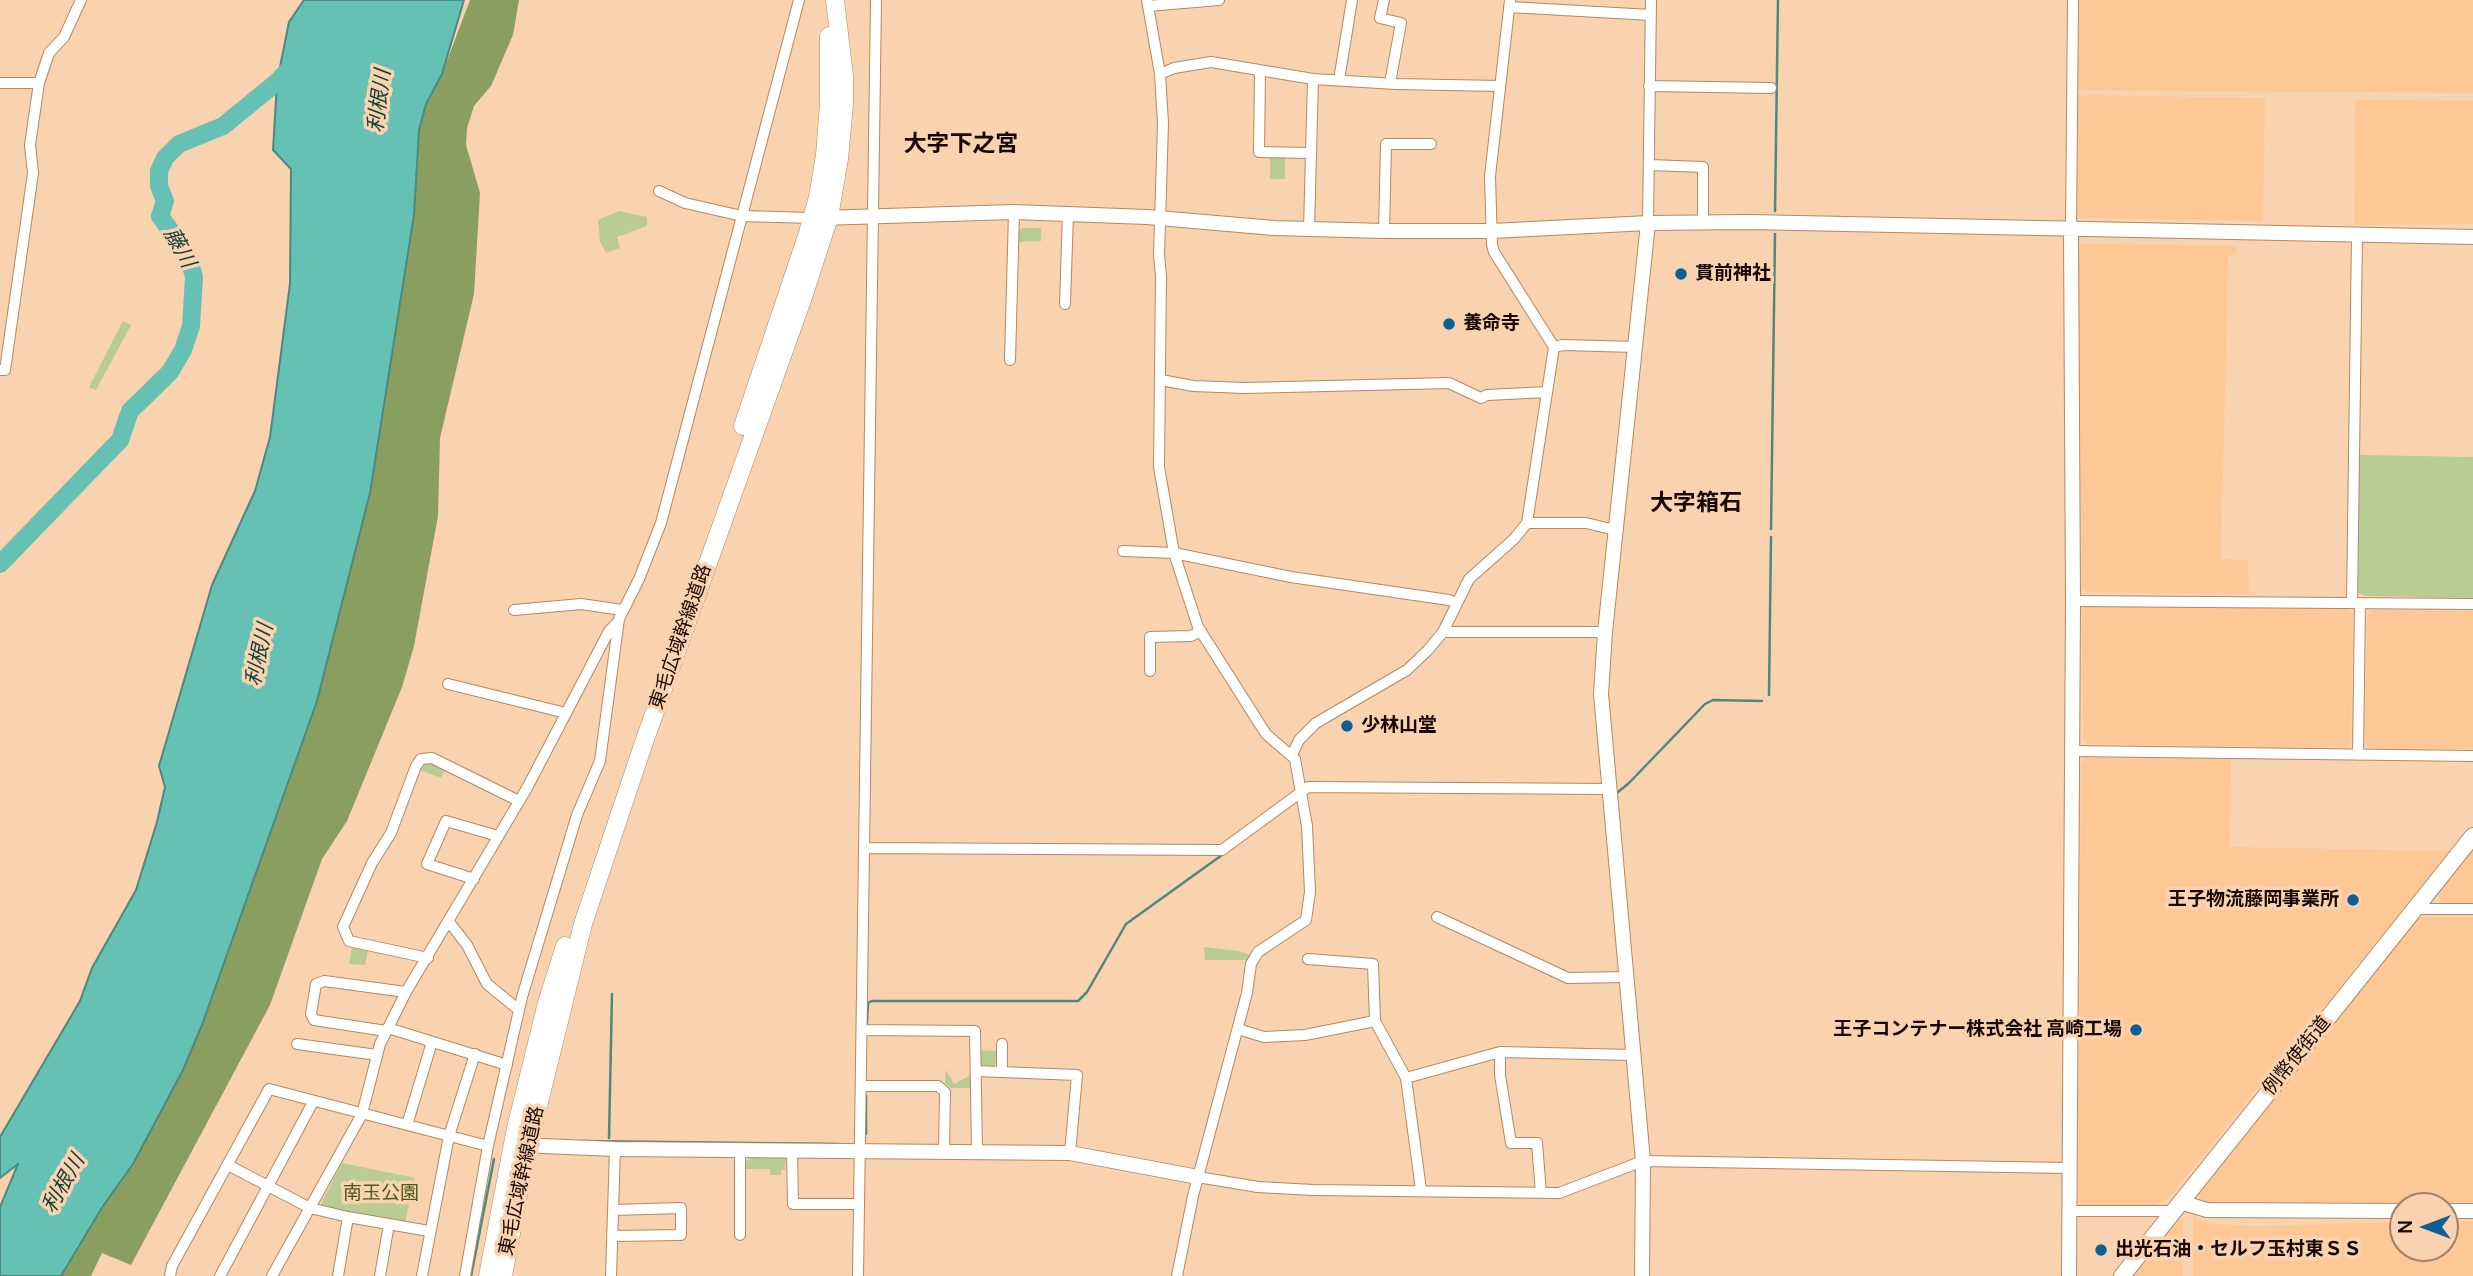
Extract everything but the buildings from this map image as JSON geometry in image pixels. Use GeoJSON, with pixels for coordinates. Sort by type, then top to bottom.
{"type":"FeatureCollection","features":[{"type":"Feature","properties":{"kind":"highway","name":"東毛広域幹線道路"},"geometry":{"type":"LineString","coordinates":[[820,218],[831,51],[825,0]]}},
{"type":"Feature","properties":{"kind":"highway","name":"東毛広域幹線道路"},"geometry":{"type":"LineString","coordinates":[[488,1276],[521,1145],[609,843],[802,300],[820,218],[839,159],[844,76],[835,0]]}},
{"type":"Feature","properties":{"kind":"highway","name":"東毛広域幹線道路"},"geometry":{"type":"LineString","coordinates":[[503,1276],[521,1145]]}},
{"type":"Feature","properties":{"kind":"main road","name":"例幣使街道"},"geometry":{"type":"LineString","coordinates":[[2122,1276],[2473,836]]}},
{"type":"Feature","properties":{"kind":"street"},"geometry":{"type":"LineString","coordinates":[[0,370],[5,370],[33,173],[30,145],[39,83],[49,53],[64,37],[80,0]]}},
{"type":"Feature","properties":{"kind":"street"},"geometry":{"type":"LineString","coordinates":[[465,1276],[488,1146],[519,1010],[577,815],[600,761],[618,622],[639,579],[661,523],[799,0]]}},
{"type":"Feature","properties":{"kind":"street"},"geometry":{"type":"LineString","coordinates":[[858,1276],[863,1086],[876,0]]}},
{"type":"Feature","properties":{"kind":"street"},"geometry":{"type":"LineString","coordinates":[[1177,1276],[1198,1177],[1254,958],[1258,952],[1306,920],[1310,892],[1307,826],[1295,759],[1266,734],[1201,631],[1174,553],[1159,467],[1163,123],[1160,74],[1147,3],[1219,0]]}},
{"type":"Feature","properties":{"kind":"street"},"geometry":{"type":"LineString","coordinates":[[1339,80],[1352,0]]}},
{"type":"Feature","properties":{"kind":"street"},"geometry":{"type":"LineString","coordinates":[[1384,0],[1380,18],[1401,23],[1390,83]]}},
{"type":"Feature","properties":{"kind":"street"},"geometry":{"type":"LineString","coordinates":[[1642,1276],[1643,1161],[1601,694],[1615,530],[1648,223],[1651,0]]}},
{"type":"Feature","properties":{"kind":"street"},"geometry":{"type":"LineString","coordinates":[[2069,1276],[2073,0]]}},
{"type":"Feature","properties":{"kind":"street"},"geometry":{"type":"LineString","coordinates":[[1292,755],[1299,740],[1316,723],[1407,670],[1443,632],[1469,579],[1514,539],[1527,523],[1554,347],[1494,252],[1490,176],[1510,4],[1650,15]]}},
{"type":"Feature","properties":{"kind":"street"},"geometry":{"type":"LineString","coordinates":[[1160,74],[1174,68],[1211,62],[1313,79],[1499,86]]}},
{"type":"Feature","properties":{"kind":"street"},"geometry":{"type":"LineString","coordinates":[[1260,71],[1259,152],[1311,153]]}},
{"type":"Feature","properties":{"kind":"street"},"geometry":{"type":"LineString","coordinates":[[1309,229],[1313,79]]}},
{"type":"Feature","properties":{"kind":"street"},"geometry":{"type":"LineString","coordinates":[[0,83],[39,83]]}},
{"type":"Feature","properties":{"kind":"street"},"geometry":{"type":"LineString","coordinates":[[1649,86],[1771,88]]}},
{"type":"Feature","properties":{"kind":"street"},"geometry":{"type":"LineString","coordinates":[[1384,231],[1386,144],[1431,144]]}},
{"type":"Feature","properties":{"kind":"street"},"geometry":{"type":"LineString","coordinates":[[1649,164],[1703,167],[1703,222]]}},
{"type":"Feature","properties":{"kind":"street"},"geometry":{"type":"LineString","coordinates":[[659,191],[685,203],[743,216],[820,218],[1014,212],[1160,218],[1239,226],[1384,231],[1492,231],[1703,222],[2473,237]]}},
{"type":"Feature","properties":{"kind":"street"},"geometry":{"type":"LineString","coordinates":[[1010,360],[1014,212]]}},
{"type":"Feature","properties":{"kind":"street"},"geometry":{"type":"LineString","coordinates":[[1065,304],[1068,213]]}},
{"type":"Feature","properties":{"kind":"street"},"geometry":{"type":"LineString","coordinates":[[2357,235],[2358,755]]}},
{"type":"Feature","properties":{"kind":"street"},"geometry":{"type":"LineString","coordinates":[[1554,347],[1636,347]]}},
{"type":"Feature","properties":{"kind":"street"},"geometry":{"type":"LineString","coordinates":[[1161,380],[1192,386],[1245,388],[1449,383],[1481,398],[1488,395],[1547,392]]}},
{"type":"Feature","properties":{"kind":"street"},"geometry":{"type":"LineString","coordinates":[[1527,523],[1586,523],[1615,530]]}},
{"type":"Feature","properties":{"kind":"street"},"geometry":{"type":"LineString","coordinates":[[1123,551],[1174,553],[1291,577],[1456,603]]}},
{"type":"Feature","properties":{"kind":"street"},"geometry":{"type":"LineString","coordinates":[[2073,601],[2473,604]]}},
{"type":"Feature","properties":{"kind":"street"},"geometry":{"type":"LineString","coordinates":[[514,610],[581,604],[622,610]]}},
{"type":"Feature","properties":{"kind":"street"},"geometry":{"type":"LineString","coordinates":[[272,1276],[362,1114],[377,1055],[406,992],[519,801],[609,631],[618,622]]}},
{"type":"Feature","properties":{"kind":"street"},"geometry":{"type":"LineString","coordinates":[[1150,671],[1150,637],[1191,636],[1201,631]]}},
{"type":"Feature","properties":{"kind":"street"},"geometry":{"type":"LineString","coordinates":[[1443,632],[1605,632]]}},
{"type":"Feature","properties":{"kind":"street"},"geometry":{"type":"LineString","coordinates":[[449,684],[566,713]]}},
{"type":"Feature","properties":{"kind":"street"},"geometry":{"type":"LineString","coordinates":[[2072,751],[2473,755]]}},
{"type":"Feature","properties":{"kind":"street"},"geometry":{"type":"LineString","coordinates":[[428,958],[349,941],[343,927],[372,863],[391,833],[416,766],[421,759],[432,758],[519,801]]}},
{"type":"Feature","properties":{"kind":"street"},"geometry":{"type":"LineString","coordinates":[[864,848],[1222,850],[1308,787],[1610,789]]}},
{"type":"Feature","properties":{"kind":"street"},"geometry":{"type":"LineString","coordinates":[[474,879],[427,864],[446,821],[498,836]]}},
{"type":"Feature","properties":{"kind":"street"},"geometry":{"type":"LineString","coordinates":[[2414,909],[2473,909]]}},
{"type":"Feature","properties":{"kind":"street"},"geometry":{"type":"LineString","coordinates":[[1437,917],[1568,978],[1625,976]]}},
{"type":"Feature","properties":{"kind":"street"},"geometry":{"type":"LineString","coordinates":[[449,922],[467,945],[487,984],[519,1010]]}},
{"type":"Feature","properties":{"kind":"street"},"geometry":{"type":"LineString","coordinates":[[1308,959],[1373,964],[1375,1021],[1406,1078],[1421,1190]]}},
{"type":"Feature","properties":{"kind":"street"},"geometry":{"type":"LineString","coordinates":[[406,992],[324,981],[316,984],[311,1014],[314,1020],[387,1030],[507,1065]]}},
{"type":"Feature","properties":{"kind":"street"},"geometry":{"type":"LineString","coordinates":[[1238,1029],[1264,1037],[1305,1035],[1375,1021]]}},
{"type":"Feature","properties":{"kind":"street"},"geometry":{"type":"LineString","coordinates":[[863,1030],[975,1031],[977,1151]]}},
{"type":"Feature","properties":{"kind":"street"},"geometry":{"type":"LineString","coordinates":[[407,1125],[432,1042]]}},
{"type":"Feature","properties":{"kind":"street"},"geometry":{"type":"LineString","coordinates":[[297,1044],[377,1055]]}},
{"type":"Feature","properties":{"kind":"street"},"geometry":{"type":"LineString","coordinates":[[1002,1044],[1002,1072]]}},
{"type":"Feature","properties":{"kind":"street"},"geometry":{"type":"LineString","coordinates":[[1406,1078],[1500,1052],[1633,1055]]}},
{"type":"Feature","properties":{"kind":"street"},"geometry":{"type":"LineString","coordinates":[[1500,1052],[1500,1075],[1511,1143],[1537,1143],[1541,1193]]}},
{"type":"Feature","properties":{"kind":"street"},"geometry":{"type":"LineString","coordinates":[[422,1276],[449,1136],[475,1054]]}},
{"type":"Feature","properties":{"kind":"street"},"geometry":{"type":"LineString","coordinates":[[976,1071],[1077,1075],[1070,1153]]}},
{"type":"Feature","properties":{"kind":"street"},"geometry":{"type":"LineString","coordinates":[[863,1086],[938,1086],[945,1092],[944,1151]]}},
{"type":"Feature","properties":{"kind":"street"},"geometry":{"type":"LineString","coordinates":[[170,1276],[172,1266],[269,1089],[488,1146]]}},
{"type":"Feature","properties":{"kind":"street"},"geometry":{"type":"LineString","coordinates":[[220,1276],[313,1102]]}},
{"type":"Feature","properties":{"kind":"street"},"geometry":{"type":"LineString","coordinates":[[521,1145],[615,1150],[1070,1153],[1258,1187],[1559,1194],[1643,1161],[2069,1168]]}},
{"type":"Feature","properties":{"kind":"street"},"geometry":{"type":"LineString","coordinates":[[611,1276],[615,1150]]}},
{"type":"Feature","properties":{"kind":"street"},"geometry":{"type":"LineString","coordinates":[[740,1150],[740,1235]]}},
{"type":"Feature","properties":{"kind":"street"},"geometry":{"type":"LineString","coordinates":[[792,1150],[793,1204],[859,1204]]}},
{"type":"Feature","properties":{"kind":"street"},"geometry":{"type":"LineString","coordinates":[[228,1165],[310,1208],[429,1231]]}},
{"type":"Feature","properties":{"kind":"street"},"geometry":{"type":"LineString","coordinates":[[2069,1211],[2176,1207],[2207,1210],[2389,1211]]}},
{"type":"Feature","properties":{"kind":"street"},"geometry":{"type":"LineString","coordinates":[[612,1237],[681,1235],[681,1208],[613,1210]]}},
{"type":"Feature","properties":{"kind":"street"},"geometry":{"type":"LineString","coordinates":[[338,1276],[348,1217]]}},
{"type":"Feature","properties":{"kind":"street"},"geometry":{"type":"LineString","coordinates":[[380,1276],[389,1224]]}},
{"type":"Feature","properties":{"kind":"shaded area"},"geometry":{"type":"Polygon","coordinates":[[[2078,0],[2473,0],[2473,93],[2078,90],[2078,0]]]}},
{"type":"Feature","properties":{"kind":"shaded area"},"geometry":{"type":"Polygon","coordinates":[[[2075,95],[2265,98],[2263,221],[2074,218],[2075,95]]]}},
{"type":"Feature","properties":{"kind":"shaded area"},"geometry":{"type":"Polygon","coordinates":[[[2355,100],[2473,101],[2473,224],[2354,225],[2355,100]]]}},
{"type":"Feature","properties":{"kind":"shaded area"},"geometry":{"type":"Polygon","coordinates":[[[2082,244],[2236,246],[2236,254],[2228,256],[2221,559],[2248,560],[2249,594],[2088,592],[2082,588],[2078,250],[2082,244]]]}},
{"type":"Feature","properties":{"kind":"shaded area"},"geometry":{"type":"Polygon","coordinates":[[[2088,604],[2348,609],[2353,614],[2351,744],[2348,747],[2268,747],[2088,744],[2083,739],[2082,609],[2088,604]]]}},
{"type":"Feature","properties":{"kind":"shaded area"},"geometry":{"type":"Polygon","coordinates":[[[2371,610],[2473,611],[2473,749],[2370,748],[2365,742],[2367,616],[2371,610]]]}},
{"type":"Feature","properties":{"kind":"shaded area"},"geometry":{"type":"Polygon","coordinates":[[[2086,758],[2231,759],[2230,847],[2450,851],[2167,1200],[2154,1205],[2084,1206],[2078,1202],[2081,764],[2086,758]]]}},
{"type":"Feature","properties":{"kind":"shaded area"},"geometry":{"type":"Polygon","coordinates":[[[2473,850],[2473,904],[2441,903],[2438,894],[2473,850]]]}},
{"type":"Feature","properties":{"kind":"shaded area"},"geometry":{"type":"Polygon","coordinates":[[[2473,917],[2473,1202],[2459,1202],[2459,1192],[2389,1192],[2389,1202],[2202,1203],[2198,1193],[2416,919],[2473,917]]]}},
{"type":"Feature","properties":{"kind":"shaded area"},"geometry":{"type":"Polygon","coordinates":[[[2193,1215],[2197,1219],[2216,1224],[2255,1226],[2389,1222],[2389,1262],[2459,1262],[2459,1221],[2473,1221],[2473,1276],[2193,1276],[2193,1215]]]}},
{"type":"Feature","properties":{"kind":"shaded area"},"geometry":{"type":"Polygon","coordinates":[[[2177,1218],[2183,1219],[2183,1276],[2132,1276],[2177,1218]]]}},
{"type":"Feature","properties":{"kind":"green space"},"geometry":{"type":"Polygon","coordinates":[[[470,0],[519,0],[513,35],[491,86],[474,106],[467,128],[466,145],[480,193],[474,294],[440,438],[438,516],[414,646],[402,687],[347,821],[322,859],[270,1005],[131,1265],[102,1253],[91,1276],[61,1276],[103,1206],[133,1164],[183,1070],[202,1025],[317,701],[370,493],[414,215],[419,130],[426,104],[442,74],[470,0]]]}},
{"type":"Feature","properties":{"kind":"green space"},"geometry":{"type":"Polygon","coordinates":[[[1270,158],[1285,158],[1285,179],[1270,179],[1270,158]]]}},
{"type":"Feature","properties":{"kind":"green space"},"geometry":{"type":"Polygon","coordinates":[[[619,211],[647,217],[647,226],[617,237],[620,248],[606,253],[600,241],[598,220],[619,211]]]}},
{"type":"Feature","properties":{"kind":"green space"},"geometry":{"type":"Polygon","coordinates":[[[1022,228],[1041,228],[1041,241],[1018,242],[1018,232],[1022,228]]]}},
{"type":"Feature","properties":{"kind":"green space"},"geometry":{"type":"Polygon","coordinates":[[[123,321],[131,325],[96,390],[89,387],[123,321]]]}},
{"type":"Feature","properties":{"kind":"green space"},"geometry":{"type":"Polygon","coordinates":[[[2359,455],[2473,457],[2473,598],[2365,596],[2358,593],[2359,455]]]}},
{"type":"Feature","properties":{"kind":"green space"},"geometry":{"type":"Polygon","coordinates":[[[428,761],[445,769],[441,778],[420,770],[421,765],[428,761]]]}},
{"type":"Feature","properties":{"kind":"green space"},"geometry":{"type":"Polygon","coordinates":[[[352,946],[368,950],[365,965],[349,964],[352,946]]]}},
{"type":"Feature","properties":{"kind":"green space"},"geometry":{"type":"Polygon","coordinates":[[[1204,947],[1250,955],[1248,960],[1205,960],[1204,947]]]}},
{"type":"Feature","properties":{"kind":"green space"},"geometry":{"type":"Polygon","coordinates":[[[978,1050],[997,1051],[997,1062],[992,1067],[981,1067],[978,1050]]]}},
{"type":"Feature","properties":{"kind":"green space"},"geometry":{"type":"Polygon","coordinates":[[[946,1070],[954,1084],[973,1074],[973,1088],[951,1088],[945,1083],[946,1070]]]}},
{"type":"Feature","properties":{"kind":"green space"},"geometry":{"type":"Polygon","coordinates":[[[753,1157],[782,1157],[786,1159],[785,1170],[781,1170],[781,1175],[770,1175],[770,1169],[745,1169],[745,1162],[753,1157]]]}},
{"type":"Feature","properties":{"kind":"green space","name":"南玉公園"},"geometry":{"type":"Polygon","coordinates":[[[342,1163],[415,1178],[405,1222],[324,1207],[321,1204],[342,1163]]]}},
{"type":"Feature","properties":{"kind":"water","name":"利根川"},"geometry":{"type":"Polygon","coordinates":[[[304,0],[464,0],[442,74],[426,104],[419,130],[414,215],[370,493],[317,701],[202,1025],[183,1070],[133,1164],[103,1206],[61,1276],[0,1276],[0,1207],[18,1164],[0,1178],[0,1137],[80,1001],[92,968],[136,890],[165,787],[159,766],[212,585],[255,491],[270,437],[290,284],[291,169],[273,150],[277,82],[289,22],[304,0]]]}},
{"type":"Feature","properties":{"kind":"waterway"},"geometry":{"type":"LineString","coordinates":[[1775,211],[1778,0]]}},
{"type":"Feature","properties":{"kind":"waterway","name":"藤川"},"geometry":{"type":"LineString","coordinates":[[0,564],[120,440],[130,411],[170,372],[183,350],[191,326],[194,277],[188,255],[160,216],[165,201],[159,186],[159,171],[165,158],[179,144],[223,126],[277,82],[293,65]]}},
{"type":"Feature","properties":{"kind":"waterway"},"geometry":{"type":"LineString","coordinates":[[1771,529],[1775,234]]}},
{"type":"Feature","properties":{"kind":"waterway"},"geometry":{"type":"LineString","coordinates":[[1769,695],[1771,537]]}},
{"type":"Feature","properties":{"kind":"waterway"},"geometry":{"type":"LineString","coordinates":[[1618,792],[1705,704],[1713,700],[1762,701]]}},
{"type":"Feature","properties":{"kind":"waterway"},"geometry":{"type":"LineString","coordinates":[[867,1023],[868,1003],[872,1001],[1078,1001],[1087,992],[1126,924],[1222,855]]}},
{"type":"Feature","properties":{"kind":"waterway"},"geometry":{"type":"LineString","coordinates":[[609,1138],[612,994]]}},
{"type":"Feature","properties":{"kind":"waterway"},"geometry":{"type":"LineString","coordinates":[[866,1096],[866,1134]]}},
{"type":"Feature","properties":{"kind":"waterway"},"geometry":{"type":"LineString","coordinates":[[582,1141],[838,1144]]}},
{"type":"Feature","properties":{"kind":"waterway"},"geometry":{"type":"LineString","coordinates":[[471,1276],[494,1159]]}},
{"type":"Feature","properties":{"kind":"place","name":"貫前神社"},"geometry":{"type":"Point","coordinates":[1681,274]}},
{"type":"Feature","properties":{"kind":"place","name":"養命寺"},"geometry":{"type":"Point","coordinates":[1449,324]}},
{"type":"Feature","properties":{"kind":"place","name":"少林山堂"},"geometry":{"type":"Point","coordinates":[1347,726]}},
{"type":"Feature","properties":{"kind":"place","name":"王子物流藤岡事業所"},"geometry":{"type":"Point","coordinates":[2353,900]}},
{"type":"Feature","properties":{"kind":"place","name":"王子コンテナー株式会社 高崎工場"},"geometry":{"type":"Point","coordinates":[2136,1030]}},
{"type":"Feature","properties":{"kind":"place","name":"出光石油・セルフ玉村東ＳＳ"},"geometry":{"type":"Point","coordinates":[2101,1250]}},
{"type":"Feature","properties":{"kind":"district","name":"大字下之宮"},"geometry":{"type":"Point","coordinates":[961,145]}},
{"type":"Feature","properties":{"kind":"district","name":"大字箱石"},"geometry":{"type":"Point","coordinates":[1696,504]}}]}
